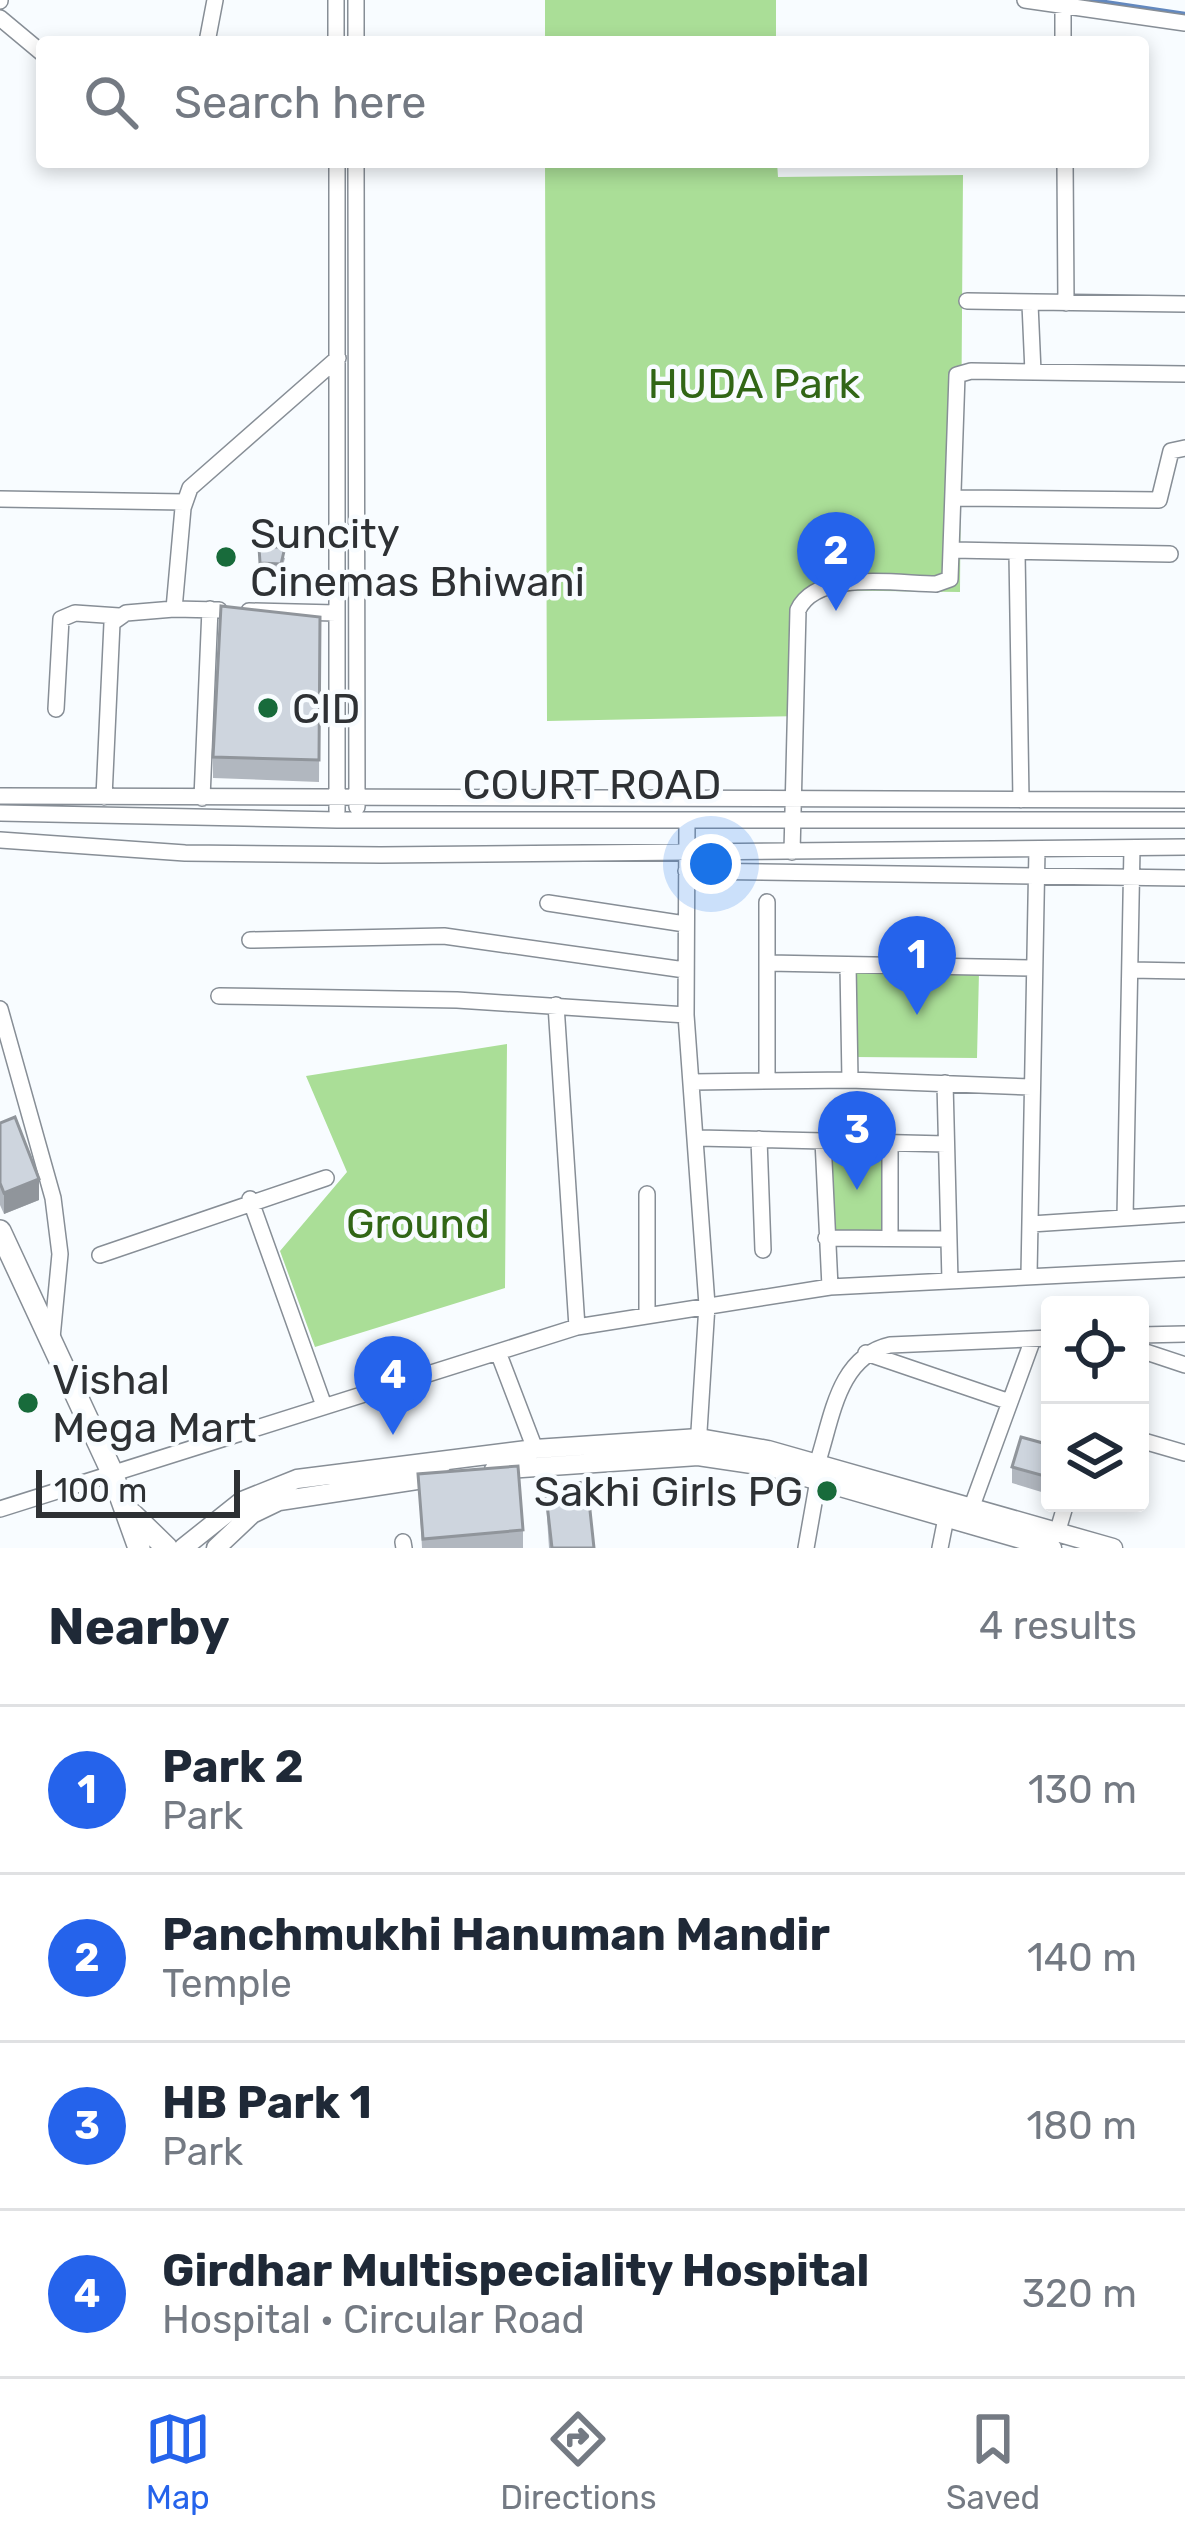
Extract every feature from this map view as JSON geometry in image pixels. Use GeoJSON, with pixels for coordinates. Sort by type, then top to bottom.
{"type":"FeatureCollection","features":[{"type":"Feature","properties":{"kind":"highway"},"geometry":{"type":"LineString","coordinates":[[0,1231],[111,1470],[139,1548]]}},
{"type":"Feature","properties":{"kind":"highway"},"geometry":{"type":"LineString","coordinates":[[128,1510],[167,1548]]}},
{"type":"Feature","properties":{"kind":"main road"},"geometry":{"type":"LineString","coordinates":[[216,1548],[266,1506],[305,1493],[698,1447]]}},
{"type":"Feature","properties":{"kind":"main road"},"geometry":{"type":"LineString","coordinates":[[183,1548],[242,1501],[277,1484],[535,1449],[698,1447],[972,1506],[1055,1539]]}},
{"type":"Feature","properties":{"kind":"main road"},"geometry":{"type":"LineString","coordinates":[[818,1472],[946,1518],[1103,1547]]}},
{"type":"Feature","properties":{"kind":"street"},"geometry":{"type":"LineString","coordinates":[[209,36],[215,0]]}},
{"type":"Feature","properties":{"kind":"street"},"geometry":{"type":"LineString","coordinates":[[336,0],[336,36]]}},
{"type":"Feature","properties":{"kind":"street"},"geometry":{"type":"LineString","coordinates":[[356,0],[356,36]]}},
{"type":"Feature","properties":{"kind":"street"},"geometry":{"type":"LineString","coordinates":[[1032,1],[1185,23]]}},
{"type":"Feature","properties":{"kind":"street"},"geometry":{"type":"LineString","coordinates":[[1063,6],[1064,36]]}},
{"type":"Feature","properties":{"kind":"street"},"geometry":{"type":"LineString","coordinates":[[0,18],[36,48]]}},
{"type":"Feature","properties":{"kind":"street"},"geometry":{"type":"LineString","coordinates":[[337,168],[337,820]]}},
{"type":"Feature","properties":{"kind":"street"},"geometry":{"type":"LineString","coordinates":[[356,168],[357,820]]}},
{"type":"Feature","properties":{"kind":"street"},"geometry":{"type":"LineString","coordinates":[[1065,168],[1066,303]]}},
{"type":"Feature","properties":{"kind":"street"},"geometry":{"type":"LineString","coordinates":[[967,301],[1185,304]]}},
{"type":"Feature","properties":{"kind":"street"},"geometry":{"type":"LineString","coordinates":[[1030,304],[1033,372]]}},
{"type":"Feature","properties":{"kind":"street"},"geometry":{"type":"LineString","coordinates":[[174,609],[184,502],[195,482],[338,358]]}},
{"type":"Feature","properties":{"kind":"street"},"geometry":{"type":"LineString","coordinates":[[792,852],[801,602],[814,592],[845,584],[941,584],[950,579],[955,378],[971,371],[1185,374]]}},
{"type":"Feature","properties":{"kind":"street"},"geometry":{"type":"LineString","coordinates":[[953,498],[1159,500],[1166,490],[1171,452],[1185,448]]}},
{"type":"Feature","properties":{"kind":"street"},"geometry":{"type":"LineString","coordinates":[[0,499],[184,502]]}},
{"type":"Feature","properties":{"kind":"street"},"geometry":{"type":"LineString","coordinates":[[952,550],[1170,554]]}},
{"type":"Feature","properties":{"kind":"street"},"geometry":{"type":"LineString","coordinates":[[1017,553],[1021,800]]}},
{"type":"Feature","properties":{"kind":"street"},"geometry":{"type":"LineString","coordinates":[[56,709],[61,619],[75,613],[119,616],[174,609],[336,613]]}},
{"type":"Feature","properties":{"kind":"street"},"geometry":{"type":"LineString","coordinates":[[202,798],[210,610]]}},
{"type":"Feature","properties":{"kind":"street"},"geometry":{"type":"LineString","coordinates":[[104,797],[110,627],[119,616]]}},
{"type":"Feature","properties":{"kind":"street"},"geometry":{"type":"LineString","coordinates":[[0,796],[337,801],[1185,800]]}},
{"type":"Feature","properties":{"kind":"street","name":"COURT ROAD"},"geometry":{"type":"LineString","coordinates":[[0,813],[337,820],[1185,820]]}},
{"type":"Feature","properties":{"kind":"street"},"geometry":{"type":"LineString","coordinates":[[687,820],[686,1015],[707,1305],[698,1447]]}},
{"type":"Feature","properties":{"kind":"street"},"geometry":{"type":"LineString","coordinates":[[0,840],[185,853],[1185,878]]}},
{"type":"Feature","properties":{"kind":"street"},"geometry":{"type":"LineString","coordinates":[[686,863],[792,852],[1185,847]]}},
{"type":"Feature","properties":{"kind":"street"},"geometry":{"type":"LineString","coordinates":[[1125,1218],[1132,848]]}},
{"type":"Feature","properties":{"kind":"street"},"geometry":{"type":"LineString","coordinates":[[1028,1275],[1037,849]]}},
{"type":"Feature","properties":{"kind":"street"},"geometry":{"type":"LineString","coordinates":[[766,1080],[767,902]]}},
{"type":"Feature","properties":{"kind":"street"},"geometry":{"type":"LineString","coordinates":[[548,903],[685,924]]}},
{"type":"Feature","properties":{"kind":"street"},"geometry":{"type":"LineString","coordinates":[[250,940],[444,936],[685,970]]}},
{"type":"Feature","properties":{"kind":"street"},"geometry":{"type":"LineString","coordinates":[[768,962],[1031,968]]}},
{"type":"Feature","properties":{"kind":"street"},"geometry":{"type":"LineString","coordinates":[[848,965],[850,1080]]}},
{"type":"Feature","properties":{"kind":"street"},"geometry":{"type":"LineString","coordinates":[[1130,970],[1185,971]]}},
{"type":"Feature","properties":{"kind":"street"},"geometry":{"type":"LineString","coordinates":[[219,996],[556,1005],[686,1015]]}},
{"type":"Feature","properties":{"kind":"street"},"geometry":{"type":"LineString","coordinates":[[556,1005],[577,1327]]}},
{"type":"Feature","properties":{"kind":"street"},"geometry":{"type":"LineString","coordinates":[[0,1009],[53,1198],[60,1254],[51,1342]]}},
{"type":"Feature","properties":{"kind":"street"},"geometry":{"type":"LineString","coordinates":[[693,1082],[850,1080],[1031,1087]]}},
{"type":"Feature","properties":{"kind":"street"},"geometry":{"type":"LineString","coordinates":[[945,1083],[950,1281]]}},
{"type":"Feature","properties":{"kind":"street"},"geometry":{"type":"LineString","coordinates":[[698,1138],[946,1144]]}},
{"type":"Feature","properties":{"kind":"street"},"geometry":{"type":"LineString","coordinates":[[759,1139],[763,1250]]}},
{"type":"Feature","properties":{"kind":"street"},"geometry":{"type":"LineString","coordinates":[[823,1140],[830,1287]]}},
{"type":"Feature","properties":{"kind":"street"},"geometry":{"type":"LineString","coordinates":[[890,1142],[890,1239]]}},
{"type":"Feature","properties":{"kind":"street"},"geometry":{"type":"LineString","coordinates":[[100,1255],[250,1199],[326,1178]]}},
{"type":"Feature","properties":{"kind":"street"},"geometry":{"type":"LineString","coordinates":[[647,1194],[647,1315]]}},
{"type":"Feature","properties":{"kind":"street"},"geometry":{"type":"LineString","coordinates":[[250,1199],[323,1403]]}},
{"type":"Feature","properties":{"kind":"street"},"geometry":{"type":"LineString","coordinates":[[1031,1224],[1185,1214]]}},
{"type":"Feature","properties":{"kind":"street"},"geometry":{"type":"LineString","coordinates":[[826,1238],[948,1239]]}},
{"type":"Feature","properties":{"kind":"street"},"geometry":{"type":"LineString","coordinates":[[0,1508],[577,1327],[830,1287],[1185,1270]]}},
{"type":"Feature","properties":{"kind":"street"},"geometry":{"type":"LineString","coordinates":[[1149,1335],[1185,1334]]}},
{"type":"Feature","properties":{"kind":"street"},"geometry":{"type":"LineString","coordinates":[[806,1548],[818,1472],[849,1370],[866,1353],[890,1346],[1041,1339]]}},
{"type":"Feature","properties":{"kind":"street"},"geometry":{"type":"LineString","coordinates":[[972,1506],[1007,1401],[1041,1341]]}},
{"type":"Feature","properties":{"kind":"street"},"geometry":{"type":"LineString","coordinates":[[498,1352],[535,1449]]}},
{"type":"Feature","properties":{"kind":"street"},"geometry":{"type":"LineString","coordinates":[[866,1353],[1007,1401]]}},
{"type":"Feature","properties":{"kind":"street"},"geometry":{"type":"LineString","coordinates":[[1149,1353],[1185,1365]]}},
{"type":"Feature","properties":{"kind":"street"},"geometry":{"type":"LineString","coordinates":[[1149,1443],[1185,1454]]}},
{"type":"Feature","properties":{"kind":"street"},"geometry":{"type":"LineString","coordinates":[[940,1548],[946,1518]]}},
{"type":"Feature","properties":{"kind":"green space"},"geometry":{"type":"Polygon","coordinates":[[[545,0],[776,0],[776,36],[545,36],[545,0]]]}},
{"type":"Feature","properties":{"kind":"green space","name":"HUDA Park"},"geometry":{"type":"Polygon","coordinates":[[[545,168],[777,168],[778,177],[963,175],[960,592],[804,590],[802,716],[547,721],[545,168]]]}},
{"type":"Feature","properties":{"kind":"green space"},"geometry":{"type":"Polygon","coordinates":[[[854,972],[979,972],[977,1058],[855,1057],[854,972]]]}},
{"type":"Feature","properties":{"kind":"green space","name":"Ground"},"geometry":{"type":"Polygon","coordinates":[[[507,1044],[505,1288],[315,1347],[280,1251],[347,1172],[306,1076],[507,1044]]]}},
{"type":"Feature","properties":{"kind":"green space"},"geometry":{"type":"Polygon","coordinates":[[[825,1143],[888,1144],[887,1236],[828,1235],[825,1143]]]}},
{"type":"Feature","properties":{"kind":"building"},"geometry":{"type":"Polygon","coordinates":[[[259,547],[285,547],[281,564],[260,563],[259,547]]]}},
{"type":"Feature","properties":{"kind":"building","name":"CID"},"geometry":{"type":"Polygon","coordinates":[[[221,606],[320,617],[319,760],[213,757],[221,606]]]}},
{"type":"Feature","properties":{"kind":"building"},"geometry":{"type":"Polygon","coordinates":[[[15,1117],[39,1179],[4,1193],[0,1123],[15,1117]]]}},
{"type":"Feature","properties":{"kind":"building"},"geometry":{"type":"Polygon","coordinates":[[[1021,1437],[1041,1443],[1041,1475],[1012,1467],[1021,1437]]]}},
{"type":"Feature","properties":{"kind":"building"},"geometry":{"type":"Polygon","coordinates":[[[518,1466],[523,1530],[423,1539],[418,1474],[518,1466]]]}},
{"type":"Feature","properties":{"kind":"building"},"geometry":{"type":"Polygon","coordinates":[[[587,1482],[594,1548],[552,1548],[545,1486],[587,1482]]]}},
{"type":"Feature","properties":{"kind":"waterway"},"geometry":{"type":"LineString","coordinates":[[1091,0],[1185,14]]}},
{"type":"Feature","properties":{"kind":"place","name":"Suncity Cinemas Bhiwani"},"geometry":{"type":"Point","coordinates":[226,557]}},
{"type":"Feature","properties":{"kind":"place","name":"Panchmukhi Hanuman Mandir"},"geometry":{"type":"Point","coordinates":[836,611]}},
{"type":"Feature","properties":{"kind":"place","name":"CID"},"geometry":{"type":"Point","coordinates":[268,708]}},
{"type":"Feature","properties":{"kind":"place","name":"Park 2"},"geometry":{"type":"Point","coordinates":[917,1015]}},
{"type":"Feature","properties":{"kind":"place","name":"HB Park 1"},"geometry":{"type":"Point","coordinates":[857,1190]}},
{"type":"Feature","properties":{"kind":"place","name":"Vishal Mega Mart"},"geometry":{"type":"Point","coordinates":[28,1403]}},
{"type":"Feature","properties":{"kind":"place","name":"Girdhar Multispeciality Hospital"},"geometry":{"type":"Point","coordinates":[393,1435]}},
{"type":"Feature","properties":{"kind":"place","name":"Sakhi Girls PG"},"geometry":{"type":"Point","coordinates":[827,1491]}}]}
